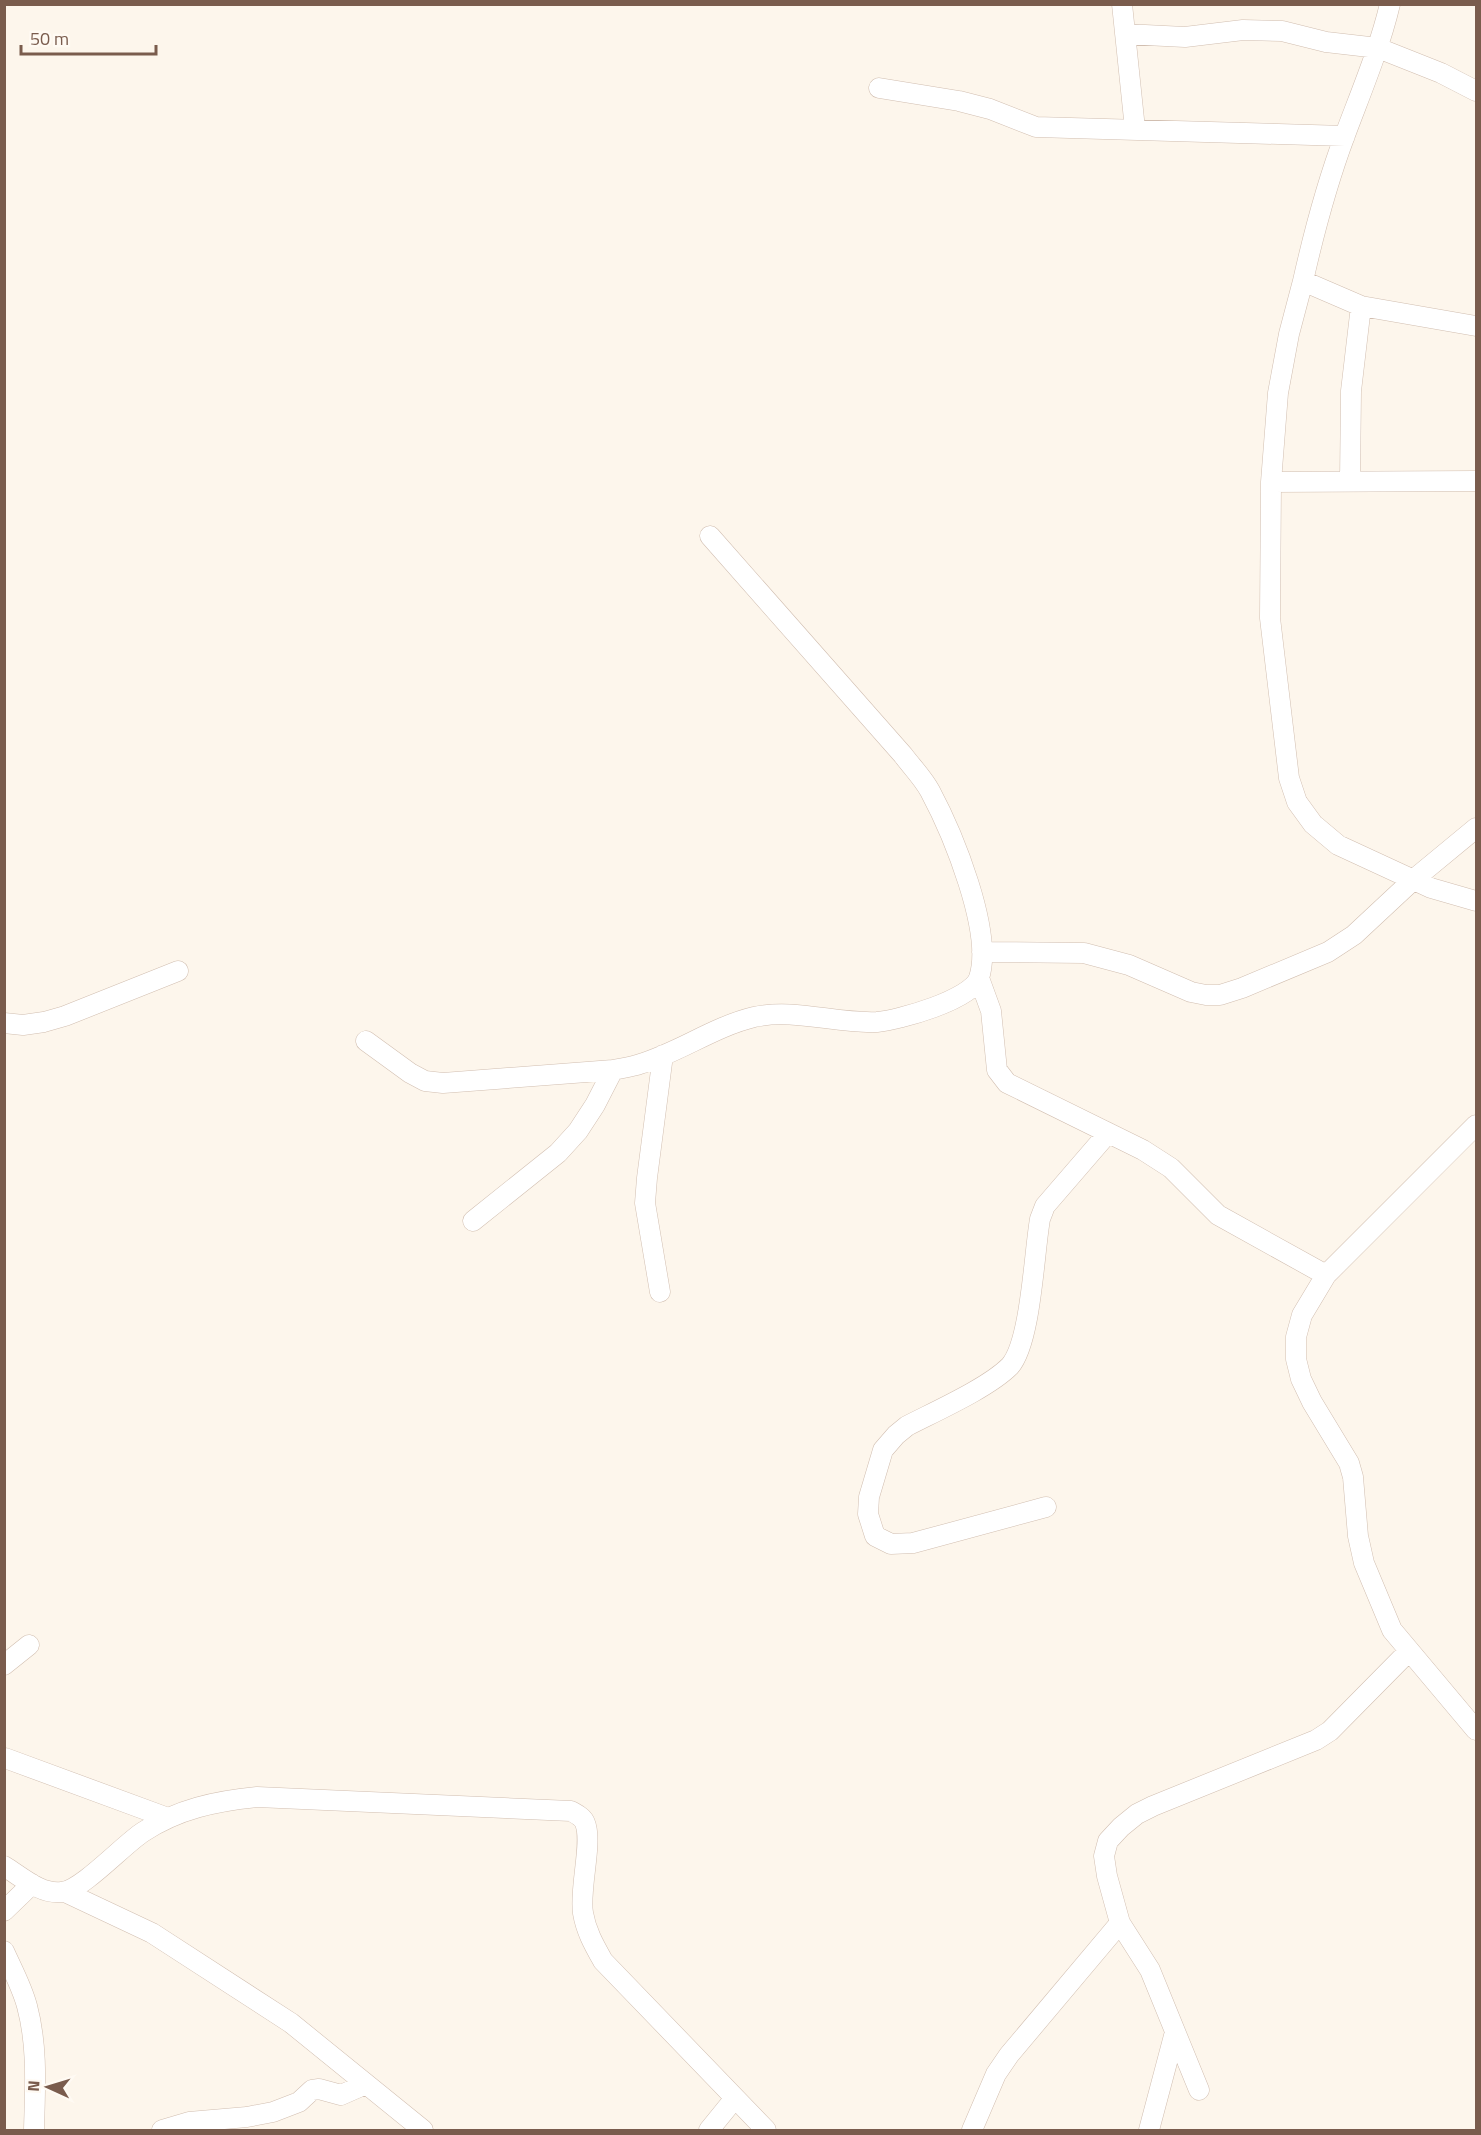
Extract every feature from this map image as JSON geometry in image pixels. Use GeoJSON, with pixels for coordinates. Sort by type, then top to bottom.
{"type":"FeatureCollection","features":[{"type":"Feature","properties":{"kind":"street"},"geometry":{"type":"LineString","coordinates":[[1122,4],[1136,129]]}},
{"type":"Feature","properties":{"kind":"street"},"geometry":{"type":"LineString","coordinates":[[1390,4],[1378,48],[1345,136],[1318,219],[1289,334],[1278,393],[1271,482],[1270,618],[1289,778],[1297,802],[1313,824],[1338,845],[1431,888],[1476,901]]}},
{"type":"Feature","properties":{"kind":"street"},"geometry":{"type":"LineString","coordinates":[[1125,34],[1185,38],[1262,29],[1282,31],[1326,42],[1378,48],[1441,73],[1476,92]]}},
{"type":"Feature","properties":{"kind":"street"},"geometry":{"type":"LineString","coordinates":[[879,88],[958,101],[1036,127],[1345,136]]}},
{"type":"Feature","properties":{"kind":"street"},"geometry":{"type":"LineString","coordinates":[[1303,282],[1361,306],[1476,326]]}},
{"type":"Feature","properties":{"kind":"street"},"geometry":{"type":"LineString","coordinates":[[1350,481],[1351,391],[1361,306]]}},
{"type":"Feature","properties":{"kind":"street"},"geometry":{"type":"LineString","coordinates":[[1271,482],[1476,481]]}},
{"type":"Feature","properties":{"kind":"street"},"geometry":{"type":"LineString","coordinates":[[710,536],[903,755],[928,789],[950,830],[976,909],[982,952],[979,978],[991,1011],[997,1070],[1006,1083],[1143,1150],[1171,1168],[1218,1215],[1231,1224],[1326,1275]]}},
{"type":"Feature","properties":{"kind":"street"},"geometry":{"type":"LineString","coordinates":[[982,952],[1084,953],[1129,965],[1191,992],[1220,995],[1328,952],[1354,935],[1413,880],[1476,828]]}},
{"type":"Feature","properties":{"kind":"street"},"geometry":{"type":"LineString","coordinates":[[4,1023],[23,1025],[65,1016],[178,970]]}},
{"type":"Feature","properties":{"kind":"street"},"geometry":{"type":"LineString","coordinates":[[366,1041],[425,1081],[443,1083],[613,1070],[663,1055],[712,1031],[754,1017],[795,1015],[876,1022],[899,1018],[957,997],[973,987],[979,978]]}},
{"type":"Feature","properties":{"kind":"street"},"geometry":{"type":"LineString","coordinates":[[660,1292],[645,1203],[663,1055]]}},
{"type":"Feature","properties":{"kind":"street"},"geometry":{"type":"LineString","coordinates":[[473,1221],[558,1153],[578,1131],[595,1105],[613,1070]]}},
{"type":"Feature","properties":{"kind":"street"},"geometry":{"type":"LineString","coordinates":[[1476,1125],[1326,1275],[1302,1315],[1296,1337],[1296,1359],[1301,1379],[1312,1402],[1349,1463],[1353,1477],[1358,1536],[1364,1563],[1392,1630],[1476,1730]]}},
{"type":"Feature","properties":{"kind":"street"},"geometry":{"type":"LineString","coordinates":[[1046,1507],[913,1543],[891,1544],[875,1536],[868,1514],[869,1497],[883,1450],[896,1436],[908,1426],[996,1378],[1011,1364],[1021,1346],[1026,1327],[1040,1219],[1045,1206],[1108,1133]]}},
{"type":"Feature","properties":{"kind":"street"},"geometry":{"type":"LineString","coordinates":[[4,1665],[29,1645]]}},
{"type":"Feature","properties":{"kind":"street"},"geometry":{"type":"LineString","coordinates":[[1199,2090],[1150,1970],[1120,1923],[1104,1857],[1108,1841],[1120,1827],[1137,1814],[1153,1806],[1316,1740],[1330,1731],[1409,1651]]}},
{"type":"Feature","properties":{"kind":"street"},"geometry":{"type":"LineString","coordinates":[[5,1758],[168,1818]]}},
{"type":"Feature","properties":{"kind":"street"},"geometry":{"type":"LineString","coordinates":[[4,1866],[50,1893],[65,1892],[80,1884],[126,1844],[168,1818],[196,1807],[257,1797],[571,1811],[585,1823],[587,1839],[583,1912],[589,1938],[603,1961],[766,2130]]}},
{"type":"Feature","properties":{"kind":"street"},"geometry":{"type":"LineString","coordinates":[[4,1911],[32,1884]]}},
{"type":"Feature","properties":{"kind":"street"},"geometry":{"type":"LineString","coordinates":[[65,1892],[152,1933],[291,2023],[423,2130]]}},
{"type":"Feature","properties":{"kind":"street"},"geometry":{"type":"LineString","coordinates":[[972,2130],[996,2074],[1009,2055],[1120,1923]]}},
{"type":"Feature","properties":{"kind":"street"},"geometry":{"type":"LineString","coordinates":[[4,1950],[27,2003],[33,2031],[36,2063],[34,2130]]}},
{"type":"Feature","properties":{"kind":"street"},"geometry":{"type":"LineString","coordinates":[[1149,2130],[1175,2032]]}},
{"type":"Feature","properties":{"kind":"street"},"geometry":{"type":"LineString","coordinates":[[162,2130],[189,2122],[247,2117],[273,2112],[299,2102],[312,2090],[319,2089],[341,2095],[366,2084]]}},
{"type":"Feature","properties":{"kind":"street"},"geometry":{"type":"LineString","coordinates":[[709,2130],[735,2098]]}}]}
